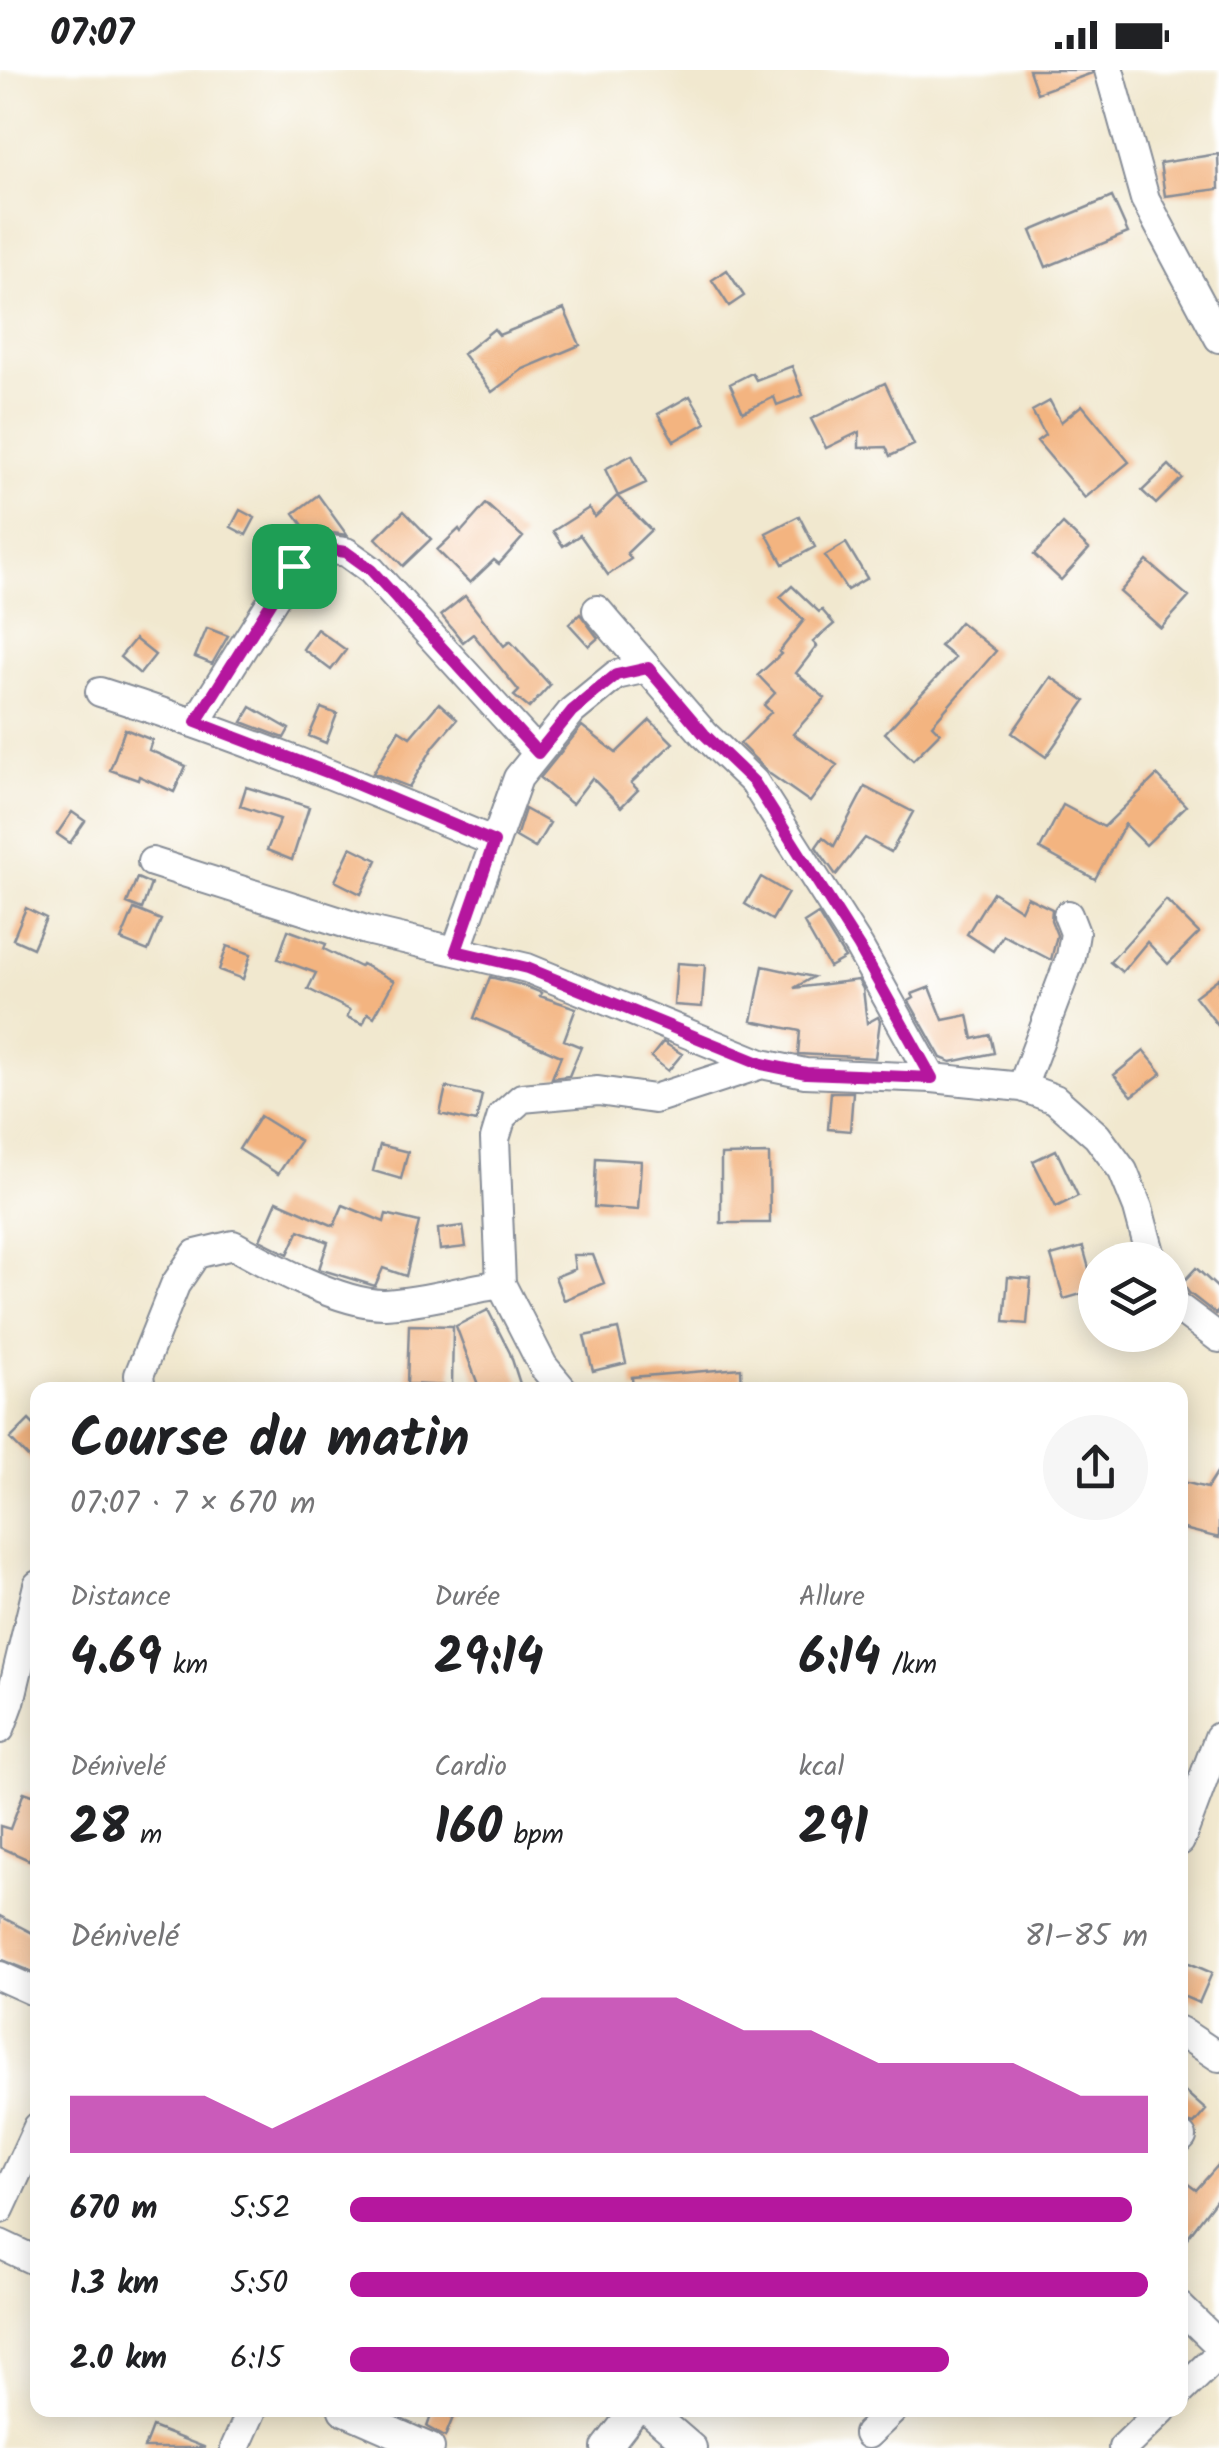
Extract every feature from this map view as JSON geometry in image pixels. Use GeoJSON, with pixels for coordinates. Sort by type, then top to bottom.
{"type":"FeatureCollection","features":[{"type":"Feature","properties":{"kind":"street"},"geometry":{"type":"LineString","coordinates":[[1110,70],[1145,199],[1219,338]]}},
{"type":"Feature","properties":{"kind":"street"},"geometry":{"type":"LineString","coordinates":[[196,722],[294,566],[324,549],[346,552],[371,570],[538,753]]}},
{"type":"Feature","properties":{"kind":"street"},"geometry":{"type":"LineString","coordinates":[[597,610],[704,734],[754,782],[859,947],[932,1078]]}},
{"type":"Feature","properties":{"kind":"street"},"geometry":{"type":"LineString","coordinates":[[456,951],[518,778],[572,711],[616,675],[648,668]]}},
{"type":"Feature","properties":{"kind":"street"},"geometry":{"type":"LineString","coordinates":[[100,692],[196,722],[494,842]]}},
{"type":"Feature","properties":{"kind":"street"},"geometry":{"type":"LineString","coordinates":[[152,862],[366,930],[527,968],[762,1064],[806,1073],[1022,1086],[1055,1099],[1097,1136],[1123,1171],[1147,1242]]}},
{"type":"Feature","properties":{"kind":"street"},"geometry":{"type":"LineString","coordinates":[[1022,1086],[1071,957],[1076,933],[1068,915]]}},
{"type":"Feature","properties":{"kind":"street"},"geometry":{"type":"LineString","coordinates":[[557,1382],[544,1366],[501,1284],[495,1139],[502,1116],[522,1098],[598,1091],[654,1099],[762,1064]]}},
{"type":"Feature","properties":{"kind":"street"},"geometry":{"type":"LineString","coordinates":[[140,1382],[139,1376],[176,1285],[196,1254],[233,1245],[280,1272],[328,1291],[382,1304],[501,1284]]}},
{"type":"Feature","properties":{"kind":"street"},"geometry":{"type":"LineString","coordinates":[[1188,1315],[1219,1338]]}},
{"type":"Feature","properties":{"kind":"street"},"geometry":{"type":"LineString","coordinates":[[0,1729],[30,1619]]}},
{"type":"Feature","properties":{"kind":"street"},"geometry":{"type":"LineString","coordinates":[[1188,1819],[1219,1737]]}},
{"type":"Feature","properties":{"kind":"street"},"geometry":{"type":"LineString","coordinates":[[0,1976],[30,1989]]}},
{"type":"Feature","properties":{"kind":"street"},"geometry":{"type":"LineString","coordinates":[[1188,2037],[1219,2058]]}},
{"type":"Feature","properties":{"kind":"street"},"geometry":{"type":"LineString","coordinates":[[0,2209],[30,2144]]}},
{"type":"Feature","properties":{"kind":"street"},"geometry":{"type":"LineString","coordinates":[[0,2244],[30,2258]]}},
{"type":"Feature","properties":{"kind":"street"},"geometry":{"type":"LineString","coordinates":[[1188,2315],[1219,2345]]}},
{"type":"Feature","properties":{"kind":"street"},"geometry":{"type":"LineString","coordinates":[[1188,2384],[1219,2354]]}},
{"type":"Feature","properties":{"kind":"street"},"geometry":{"type":"LineString","coordinates":[[235,2448],[249,2417]]}},
{"type":"Feature","properties":{"kind":"street"},"geometry":{"type":"LineString","coordinates":[[359,2417],[430,2448]]}},
{"type":"Feature","properties":{"kind":"street"},"geometry":{"type":"LineString","coordinates":[[606,2448],[630,2417]]}},
{"type":"Feature","properties":{"kind":"street"},"geometry":{"type":"LineString","coordinates":[[656,2417],[692,2448]]}},
{"type":"Feature","properties":{"kind":"street"},"geometry":{"type":"LineString","coordinates":[[868,2434],[886,2417]]}},
{"type":"Feature","properties":{"kind":"street"},"geometry":{"type":"LineString","coordinates":[[1123,2448],[1155,2417]]}},
{"type":"Feature","properties":{"kind":"building"},"geometry":{"type":"Polygon","coordinates":[[[1029,70],[1092,70],[1092,73],[1037,93],[1029,70]]]}},
{"type":"Feature","properties":{"kind":"building"},"geometry":{"type":"Polygon","coordinates":[[[1218,154],[1219,189],[1165,196],[1160,163],[1218,154]]]}},
{"type":"Feature","properties":{"kind":"building"},"geometry":{"type":"Polygon","coordinates":[[[1112,197],[1128,233],[1046,267],[1031,231],[1112,197]]]}},
{"type":"Feature","properties":{"kind":"building"},"geometry":{"type":"Polygon","coordinates":[[[727,270],[744,296],[729,306],[712,280],[727,270]]]}},
{"type":"Feature","properties":{"kind":"building"},"geometry":{"type":"Polygon","coordinates":[[[564,309],[580,345],[523,369],[492,392],[463,354],[494,329],[499,335],[564,309]]]}},
{"type":"Feature","properties":{"kind":"building"},"geometry":{"type":"Polygon","coordinates":[[[792,366],[803,395],[777,405],[774,397],[743,412],[730,384],[752,373],[756,380],[792,366]]]}},
{"type":"Feature","properties":{"kind":"building"},"geometry":{"type":"Polygon","coordinates":[[[885,383],[914,445],[890,456],[886,447],[859,448],[859,432],[826,448],[811,419],[885,383]]]}},
{"type":"Feature","properties":{"kind":"building"},"geometry":{"type":"Polygon","coordinates":[[[690,396],[706,423],[674,441],[658,414],[690,396]]]}},
{"type":"Feature","properties":{"kind":"building"},"geometry":{"type":"Polygon","coordinates":[[[1050,401],[1061,422],[1082,405],[1129,462],[1085,498],[1037,441],[1045,435],[1032,411],[1050,401]]]}},
{"type":"Feature","properties":{"kind":"building"},"geometry":{"type":"Polygon","coordinates":[[[632,455],[646,483],[618,496],[605,469],[632,455]]]}},
{"type":"Feature","properties":{"kind":"building"},"geometry":{"type":"Polygon","coordinates":[[[1169,465],[1182,478],[1156,504],[1142,491],[1169,465]]]}},
{"type":"Feature","properties":{"kind":"building"},"geometry":{"type":"Polygon","coordinates":[[[318,495],[347,535],[325,532],[311,536],[294,513],[318,495]]]}},
{"type":"Feature","properties":{"kind":"building"},"geometry":{"type":"Polygon","coordinates":[[[617,496],[651,530],[627,553],[631,559],[608,575],[580,535],[563,546],[553,531],[589,508],[595,517],[617,496]]]}},
{"type":"Feature","properties":{"kind":"building"},"geometry":{"type":"Polygon","coordinates":[[[486,504],[523,537],[499,564],[494,560],[470,583],[437,550],[459,529],[461,532],[486,504]]]}},
{"type":"Feature","properties":{"kind":"building"},"geometry":{"type":"Polygon","coordinates":[[[240,510],[255,518],[246,535],[231,527],[240,510]]]}},
{"type":"Feature","properties":{"kind":"building"},"geometry":{"type":"Polygon","coordinates":[[[404,511],[431,539],[403,566],[376,538],[404,511]]]}},
{"type":"Feature","properties":{"kind":"building"},"geometry":{"type":"Polygon","coordinates":[[[799,516],[815,547],[783,564],[766,533],[799,516]]]}},
{"type":"Feature","properties":{"kind":"building"},"geometry":{"type":"Polygon","coordinates":[[[1063,524],[1089,549],[1061,580],[1034,555],[1063,524]]]}},
{"type":"Feature","properties":{"kind":"building"},"geometry":{"type":"Polygon","coordinates":[[[846,543],[867,578],[847,590],[825,556],[846,543]]]}},
{"type":"Feature","properties":{"kind":"building"},"geometry":{"type":"Polygon","coordinates":[[[1147,561],[1189,597],[1161,628],[1120,592],[1147,561]]]}},
{"type":"Feature","properties":{"kind":"building"},"geometry":{"type":"Polygon","coordinates":[[[792,586],[834,624],[813,642],[817,646],[796,673],[825,698],[793,734],[837,765],[810,802],[770,774],[740,744],[771,712],[764,705],[775,693],[758,675],[781,654],[804,620],[780,597],[792,586]]]}},
{"type":"Feature","properties":{"kind":"building"},"geometry":{"type":"Polygon","coordinates":[[[465,596],[504,646],[510,641],[550,685],[529,708],[514,696],[519,691],[473,634],[463,642],[441,615],[465,596]]]}},
{"type":"Feature","properties":{"kind":"building"},"geometry":{"type":"Polygon","coordinates":[[[580,614],[598,638],[589,646],[569,624],[580,614]]]}},
{"type":"Feature","properties":{"kind":"building"},"geometry":{"type":"Polygon","coordinates":[[[960,622],[996,651],[932,725],[940,733],[913,760],[885,733],[955,658],[940,646],[960,622]]]}},
{"type":"Feature","properties":{"kind":"building"},"geometry":{"type":"Polygon","coordinates":[[[207,628],[228,636],[212,664],[195,657],[207,628]]]}},
{"type":"Feature","properties":{"kind":"building"},"geometry":{"type":"Polygon","coordinates":[[[317,629],[346,650],[331,670],[303,649],[317,629]]]}},
{"type":"Feature","properties":{"kind":"building"},"geometry":{"type":"Polygon","coordinates":[[[135,639],[155,655],[140,674],[120,657],[135,639]]]}},
{"type":"Feature","properties":{"kind":"building"},"geometry":{"type":"Polygon","coordinates":[[[1051,677],[1085,701],[1046,757],[1012,733],[1051,677]]]}},
{"type":"Feature","properties":{"kind":"building"},"geometry":{"type":"Polygon","coordinates":[[[439,703],[457,719],[434,746],[409,787],[373,773],[399,730],[410,737],[439,703]]]}},
{"type":"Feature","properties":{"kind":"building"},"geometry":{"type":"Polygon","coordinates":[[[251,707],[289,729],[284,738],[242,722],[251,707]]]}},
{"type":"Feature","properties":{"kind":"building"},"geometry":{"type":"Polygon","coordinates":[[[321,708],[337,714],[326,743],[309,736],[321,708]]]}},
{"type":"Feature","properties":{"kind":"building"},"geometry":{"type":"Polygon","coordinates":[[[650,720],[673,743],[631,783],[638,790],[621,807],[592,778],[572,804],[540,778],[582,726],[616,753],[650,720]]]}},
{"type":"Feature","properties":{"kind":"building"},"geometry":{"type":"Polygon","coordinates":[[[125,729],[152,740],[149,750],[186,766],[174,792],[139,776],[138,780],[110,770],[125,729]]]}},
{"type":"Feature","properties":{"kind":"building"},"geometry":{"type":"Polygon","coordinates":[[[1157,775],[1186,806],[1146,845],[1125,824],[1095,879],[1040,849],[1063,805],[1104,827],[1157,775]]]}},
{"type":"Feature","properties":{"kind":"building"},"geometry":{"type":"Polygon","coordinates":[[[246,787],[309,807],[292,860],[267,850],[280,819],[240,806],[246,787]]]}},
{"type":"Feature","properties":{"kind":"building"},"geometry":{"type":"Polygon","coordinates":[[[865,787],[913,812],[891,852],[865,838],[836,875],[816,847],[823,837],[834,846],[865,787]]]}},
{"type":"Feature","properties":{"kind":"building"},"geometry":{"type":"Polygon","coordinates":[[[525,809],[550,823],[535,848],[516,837],[525,809]]]}},
{"type":"Feature","properties":{"kind":"building"},"geometry":{"type":"Polygon","coordinates":[[[72,812],[85,821],[70,843],[57,834],[72,812]]]}},
{"type":"Feature","properties":{"kind":"building"},"geometry":{"type":"Polygon","coordinates":[[[351,847],[377,860],[361,894],[335,881],[351,847]]]}},
{"type":"Feature","properties":{"kind":"building"},"geometry":{"type":"Polygon","coordinates":[[[761,877],[788,893],[772,920],[745,904],[761,877]]]}},
{"type":"Feature","properties":{"kind":"building"},"geometry":{"type":"Polygon","coordinates":[[[137,878],[151,884],[142,909],[127,903],[137,878]]]}},
{"type":"Feature","properties":{"kind":"building"},"geometry":{"type":"Polygon","coordinates":[[[993,892],[1021,910],[1027,897],[1052,909],[1051,920],[1057,935],[1051,960],[1003,935],[993,951],[967,934],[993,892]]]}},
{"type":"Feature","properties":{"kind":"building"},"geometry":{"type":"Polygon","coordinates":[[[1166,900],[1199,933],[1168,964],[1147,942],[1122,972],[1110,962],[1166,900]]]}},
{"type":"Feature","properties":{"kind":"building"},"geometry":{"type":"Polygon","coordinates":[[[26,908],[46,918],[33,948],[13,939],[26,908]]]}},
{"type":"Feature","properties":{"kind":"building"},"geometry":{"type":"Polygon","coordinates":[[[134,909],[161,920],[148,951],[121,940],[134,909]]]}},
{"type":"Feature","properties":{"kind":"building"},"geometry":{"type":"Polygon","coordinates":[[[818,914],[845,958],[829,967],[804,923],[818,914]]]}},
{"type":"Feature","properties":{"kind":"building"},"geometry":{"type":"Polygon","coordinates":[[[288,930],[326,944],[324,949],[394,981],[374,1017],[368,1013],[363,1024],[347,1017],[350,1010],[308,989],[316,973],[278,959],[288,930]]]}},
{"type":"Feature","properties":{"kind":"building"},"geometry":{"type":"Polygon","coordinates":[[[227,946],[251,954],[243,979],[219,970],[227,946]]]}},
{"type":"Feature","properties":{"kind":"building"},"geometry":{"type":"Polygon","coordinates":[[[677,963],[705,965],[702,1007],[674,1005],[677,963]]]}},
{"type":"Feature","properties":{"kind":"building"},"geometry":{"type":"Polygon","coordinates":[[[763,966],[813,977],[794,988],[858,980],[863,989],[867,1023],[878,1017],[880,1021],[875,1058],[798,1054],[800,1031],[752,1021],[763,966]]]}},
{"type":"Feature","properties":{"kind":"building"},"geometry":{"type":"Polygon","coordinates":[[[490,977],[522,985],[542,993],[540,996],[576,1008],[564,1040],[581,1047],[569,1076],[552,1078],[561,1056],[474,1018],[490,977]]]}},
{"type":"Feature","properties":{"kind":"building"},"geometry":{"type":"Polygon","coordinates":[[[1219,978],[1219,1027],[1195,996],[1219,978]]]}},
{"type":"Feature","properties":{"kind":"building"},"geometry":{"type":"Polygon","coordinates":[[[930,987],[943,1020],[968,1015],[973,1039],[990,1035],[994,1053],[951,1062],[941,1058],[909,1001],[914,998],[912,994],[930,987]]]}},
{"type":"Feature","properties":{"kind":"building"},"geometry":{"type":"Polygon","coordinates":[[[663,1042],[682,1054],[668,1071],[651,1057],[663,1042]]]}},
{"type":"Feature","properties":{"kind":"building"},"geometry":{"type":"Polygon","coordinates":[[[1144,1051],[1162,1073],[1132,1096],[1114,1075],[1144,1051]]]}},
{"type":"Feature","properties":{"kind":"building"},"geometry":{"type":"Polygon","coordinates":[[[446,1087],[482,1095],[476,1122],[440,1114],[446,1087]]]}},
{"type":"Feature","properties":{"kind":"building"},"geometry":{"type":"Polygon","coordinates":[[[831,1092],[853,1092],[850,1131],[828,1129],[831,1092]]]}},
{"type":"Feature","properties":{"kind":"building"},"geometry":{"type":"Polygon","coordinates":[[[260,1116],[300,1141],[278,1174],[239,1149],[260,1116]]]}},
{"type":"Feature","properties":{"kind":"building"},"geometry":{"type":"Polygon","coordinates":[[[380,1145],[408,1152],[401,1179],[373,1171],[380,1145]]]}},
{"type":"Feature","properties":{"kind":"building"},"geometry":{"type":"Polygon","coordinates":[[[1056,1150],[1078,1196],[1056,1207],[1033,1161],[1056,1150]]]}},
{"type":"Feature","properties":{"kind":"building"},"geometry":{"type":"Polygon","coordinates":[[[769,1154],[770,1223],[721,1223],[721,1155],[769,1154]]]}},
{"type":"Feature","properties":{"kind":"building"},"geometry":{"type":"Polygon","coordinates":[[[596,1158],[641,1161],[638,1210],[594,1207],[596,1158]]]}},
{"type":"Feature","properties":{"kind":"building"},"geometry":{"type":"Polygon","coordinates":[[[277,1201],[334,1226],[343,1205],[384,1222],[386,1214],[419,1222],[406,1276],[383,1268],[375,1286],[319,1269],[328,1242],[299,1230],[288,1254],[260,1240],[277,1201]]]}},
{"type":"Feature","properties":{"kind":"building"},"geometry":{"type":"Polygon","coordinates":[[[463,1226],[466,1247],[440,1250],[438,1229],[463,1226]]]}},
{"type":"Feature","properties":{"kind":"building"},"geometry":{"type":"Polygon","coordinates":[[[1078,1248],[1078,1295],[1064,1299],[1051,1256],[1078,1248]]]}},
{"type":"Feature","properties":{"kind":"building"},"geometry":{"type":"Polygon","coordinates":[[[573,1255],[593,1255],[604,1283],[564,1300],[555,1277],[575,1269],[573,1255]]]}},
{"type":"Feature","properties":{"kind":"building"},"geometry":{"type":"Polygon","coordinates":[[[1196,1268],[1219,1289],[1216,1314],[1189,1293],[1188,1277],[1196,1268]]]}},
{"type":"Feature","properties":{"kind":"building"},"geometry":{"type":"Polygon","coordinates":[[[1008,1277],[1031,1279],[1027,1324],[1004,1322],[1008,1277]]]}},
{"type":"Feature","properties":{"kind":"building"},"geometry":{"type":"Polygon","coordinates":[[[488,1310],[519,1382],[477,1382],[456,1326],[488,1310]]]}},
{"type":"Feature","properties":{"kind":"building"},"geometry":{"type":"Polygon","coordinates":[[[409,1325],[453,1326],[452,1382],[407,1382],[409,1325]]]}},
{"type":"Feature","properties":{"kind":"building"},"geometry":{"type":"Polygon","coordinates":[[[618,1329],[626,1363],[593,1371],[584,1336],[618,1329]]]}},
{"type":"Feature","properties":{"kind":"building"},"geometry":{"type":"Polygon","coordinates":[[[741,1368],[742,1382],[632,1382],[632,1377],[741,1368]]]}},
{"type":"Feature","properties":{"kind":"building"},"geometry":{"type":"Polygon","coordinates":[[[30,1421],[30,1459],[10,1439],[30,1421]]]}},
{"type":"Feature","properties":{"kind":"building"},"geometry":{"type":"Polygon","coordinates":[[[1219,1469],[1219,1538],[1188,1530],[1188,1483],[1207,1488],[1219,1469]]]}},
{"type":"Feature","properties":{"kind":"building"},"geometry":{"type":"Polygon","coordinates":[[[24,1792],[30,1794],[29,1860],[0,1847],[0,1826],[10,1829],[24,1792]]]}},
{"type":"Feature","properties":{"kind":"building"},"geometry":{"type":"Polygon","coordinates":[[[0,1916],[30,1932],[30,1971],[0,1959],[0,1916]]]}},
{"type":"Feature","properties":{"kind":"building"},"geometry":{"type":"Polygon","coordinates":[[[1188,1962],[1212,1973],[1199,2003],[1188,1998],[1188,1962]]]}},
{"type":"Feature","properties":{"kind":"building"},"geometry":{"type":"Polygon","coordinates":[[[1188,2094],[1206,2110],[1194,2124],[1188,2122],[1188,2094]]]}},
{"type":"Feature","properties":{"kind":"building"},"geometry":{"type":"Polygon","coordinates":[[[1219,2164],[1219,2196],[1188,2237],[1188,2184],[1196,2190],[1219,2164]]]}},
{"type":"Feature","properties":{"kind":"building"},"geometry":{"type":"Polygon","coordinates":[[[431,2417],[453,2417],[445,2437],[427,2427],[431,2417]]]}},
{"type":"Feature","properties":{"kind":"building"},"geometry":{"type":"Polygon","coordinates":[[[152,2427],[204,2447],[204,2448],[144,2448],[152,2427]]]}},
{"type":"Feature","properties":{"kind":"route"},"geometry":{"type":"LineString","coordinates":[[324,549],[346,552],[371,570],[538,753],[572,711],[616,675],[648,668],[704,734],[754,782],[859,947],[932,1078],[806,1073],[762,1064],[527,968],[456,951],[494,842],[196,722],[294,566],[324,549]]}}]}
